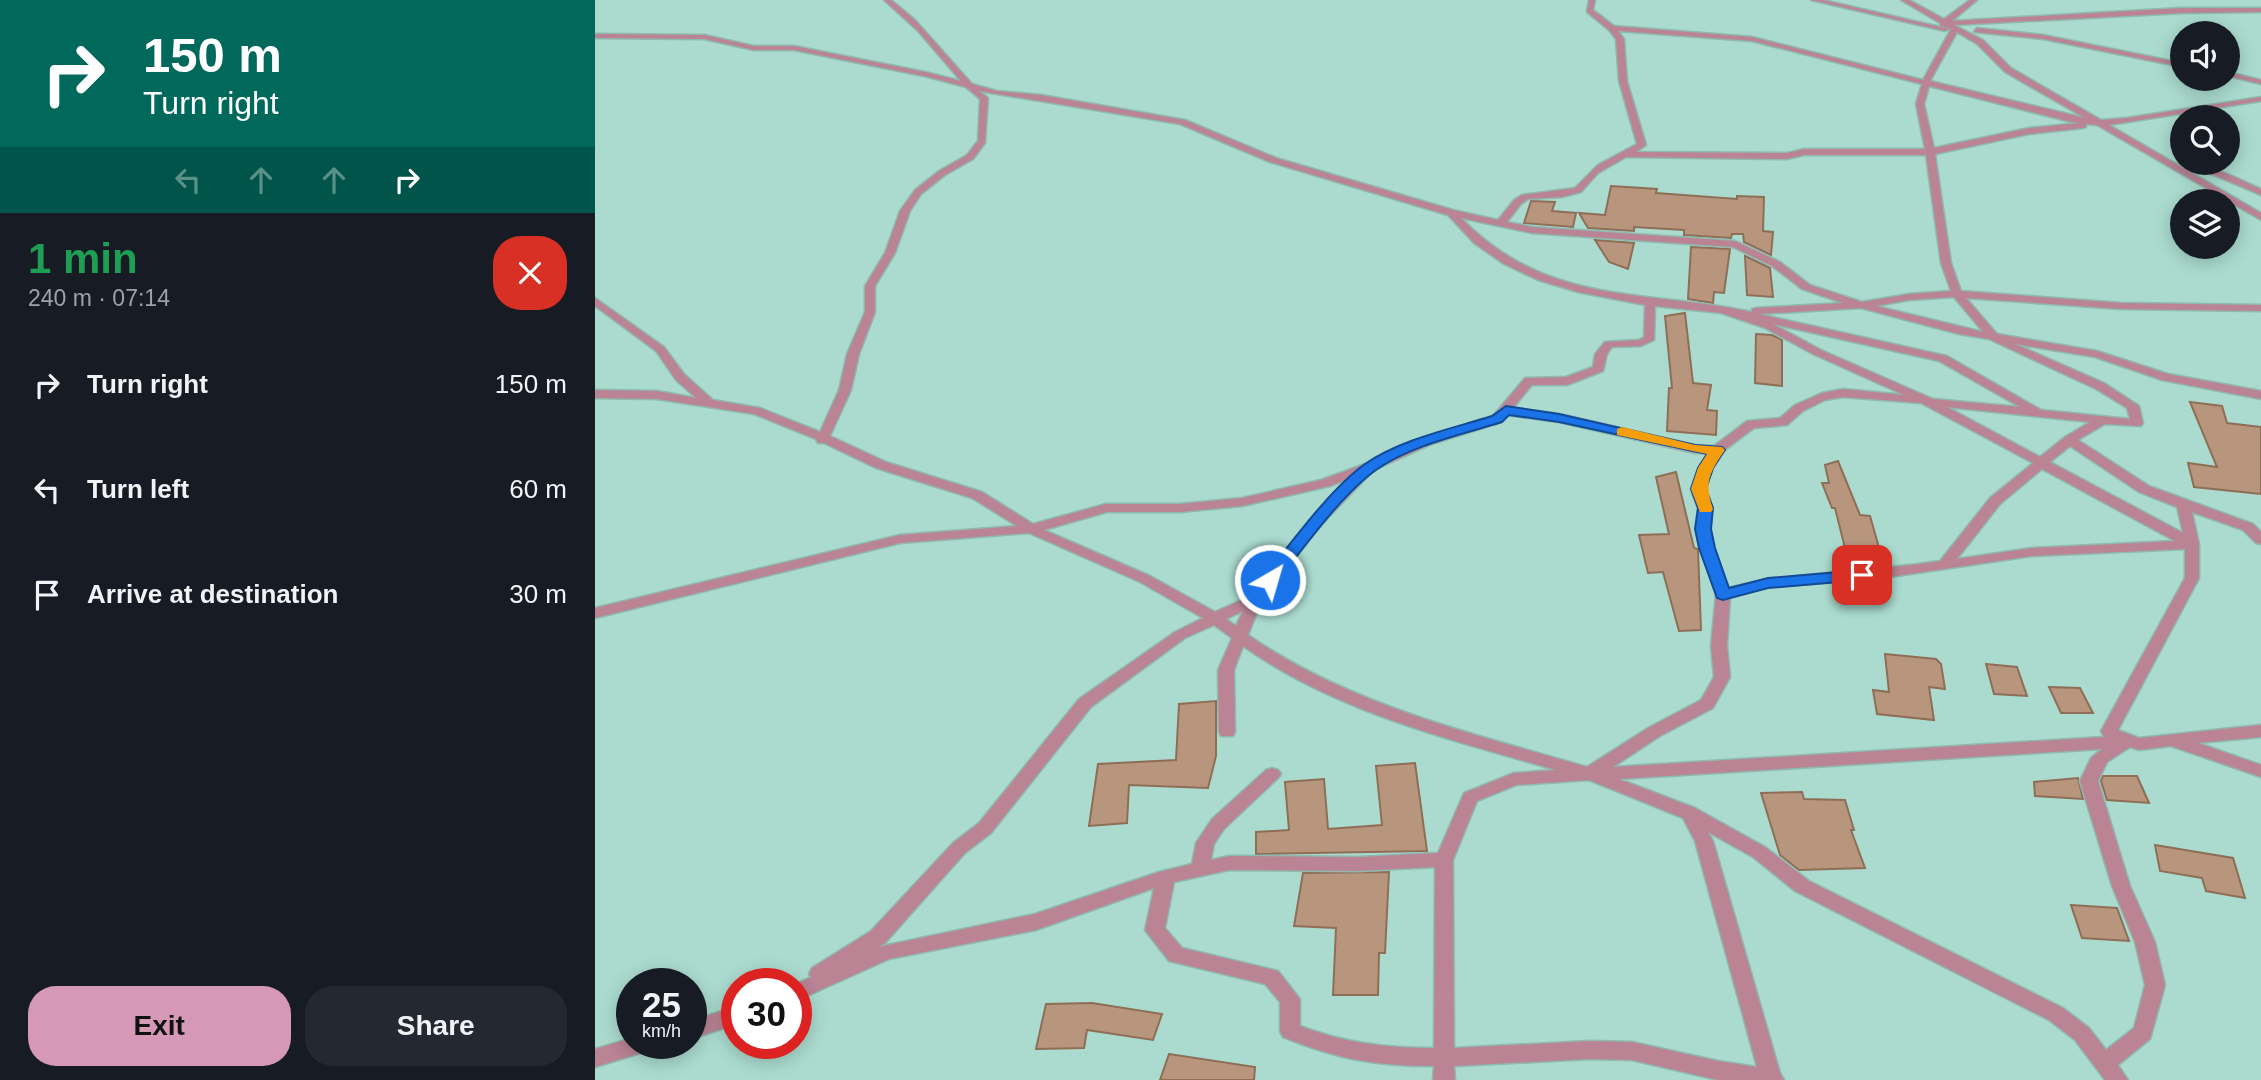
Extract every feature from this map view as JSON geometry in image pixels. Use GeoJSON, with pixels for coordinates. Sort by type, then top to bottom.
{"type":"FeatureCollection","features":[{"type":"Feature","properties":{"kind":"street"},"geometry":{"type":"LineString","coordinates":[[822,440],[845,390],[853,354],[870,312],[870,286],[890,253],[905,211],[918,192],[970,157],[982,141],[984,98],[966,86],[939,49],[904,12],[887,0]]}},
{"type":"Feature","properties":{"kind":"street"},"geometry":{"type":"LineString","coordinates":[[1500,225],[1517,199],[1529,195],[1574,191],[1584,186],[1591,174],[1629,155],[1642,145],[1643,139],[1623,82],[1621,39],[1612,28],[1590,11],[1592,0]]}},
{"type":"Feature","properties":{"kind":"street"},"geometry":{"type":"LineString","coordinates":[[1814,0],[1956,31]]}},
{"type":"Feature","properties":{"kind":"street"},"geometry":{"type":"LineString","coordinates":[[1904,0],[1980,42],[2008,70],[2261,217]]}},
{"type":"Feature","properties":{"kind":"street"},"geometry":{"type":"LineString","coordinates":[[1942,23],[1974,0]]}},
{"type":"Feature","properties":{"kind":"street"},"geometry":{"type":"LineString","coordinates":[[1942,23],[2067,19],[2169,10],[2261,10]]}},
{"type":"Feature","properties":{"kind":"street"},"geometry":{"type":"LineString","coordinates":[[1942,23],[2043,37],[2170,63]]}},
{"type":"Feature","properties":{"kind":"street"},"geometry":{"type":"LineString","coordinates":[[1612,28],[1752,39],[2071,119],[2099,123]]}},
{"type":"Feature","properties":{"kind":"street"},"geometry":{"type":"LineString","coordinates":[[1590,774],[1654,732],[1707,704],[1722,677],[1719,646],[1723,594],[1707,548],[1703,529],[1705,508],[1698,489],[1717,450],[1751,424],[1783,422],[1799,408],[1822,397],[1843,393],[2137,423],[2133,406],[2100,386],[1995,339],[1957,294],[1945,263],[1930,152],[1920,104],[1926,82],[1956,31]]}},
{"type":"Feature","properties":{"kind":"street"},"geometry":{"type":"LineString","coordinates":[[595,36],[704,37],[754,48],[794,48],[925,74],[966,86],[1182,122],[1273,160],[1451,213],[1500,225],[1735,244],[1776,264],[1806,287],[1861,305],[1995,339],[2097,354],[2166,377],[2261,395]]}},
{"type":"Feature","properties":{"kind":"street"},"geometry":{"type":"LineString","coordinates":[[2240,77],[2261,82]]}},
{"type":"Feature","properties":{"kind":"street"},"geometry":{"type":"LineString","coordinates":[[1629,155],[1773,156],[1804,152],[1930,152],[2029,131],[2261,99]]}},
{"type":"Feature","properties":{"kind":"street"},"geometry":{"type":"LineString","coordinates":[[2152,154],[2170,159]]}},
{"type":"Feature","properties":{"kind":"street"},"geometry":{"type":"LineString","coordinates":[[2222,175],[2261,192]]}},
{"type":"Feature","properties":{"kind":"street"},"geometry":{"type":"LineString","coordinates":[[1451,213],[1488,252],[1534,274],[1590,292],[1650,305],[1752,312],[1861,305],[1909,297],[1957,294],[2121,306],[2261,308]]}},
{"type":"Feature","properties":{"kind":"street"},"geometry":{"type":"LineString","coordinates":[[595,302],[660,349],[680,377],[709,402]]}},
{"type":"Feature","properties":{"kind":"street"},"geometry":{"type":"LineString","coordinates":[[595,613],[899,539],[1031,529],[1106,508],[1180,508],[1242,502],[1325,483],[1370,467],[1408,448],[1497,419],[1506,411],[1517,391],[1529,381],[1567,381],[1585,377],[1599,369],[1603,349],[1609,344],[1641,343],[1650,338],[1650,305]]}},
{"type":"Feature","properties":{"kind":"street"},"geometry":{"type":"LineString","coordinates":[[1721,309],[1769,326],[1817,352],[1927,401],[2192,544]]}},
{"type":"Feature","properties":{"kind":"street"},"geometry":{"type":"LineString","coordinates":[[1721,309],[1943,358],[2040,414]]}},
{"type":"Feature","properties":{"kind":"street"},"geometry":{"type":"LineString","coordinates":[[595,394],[657,395],[756,411],[881,465],[977,495],[1031,529],[1145,579],[1214,618],[1275,661],[1408,721],[1590,774],[1689,813],[1759,852],[1802,886],[2056,1014],[2082,1034],[2117,1080]]}},
{"type":"Feature","properties":{"kind":"street"},"geometry":{"type":"LineString","coordinates":[[1506,411],[1559,418],[1695,449],[1717,450]]}},
{"type":"Feature","properties":{"kind":"street"},"geometry":{"type":"LineString","coordinates":[[1946,563],[1996,501],[2069,440],[2102,421]]}},
{"type":"Feature","properties":{"kind":"street"},"geometry":{"type":"LineString","coordinates":[[2069,440],[2144,489],[2248,527],[2261,540]]}},
{"type":"Feature","properties":{"kind":"street"},"geometry":{"type":"LineString","coordinates":[[1227,732],[1226,670],[1255,599],[1316,522],[1370,467]]}},
{"type":"Feature","properties":{"kind":"street"},"geometry":{"type":"LineString","coordinates":[[2183,505],[2192,544],[2192,578],[2109,727],[2113,736],[2139,744],[2261,731]]}},
{"type":"Feature","properties":{"kind":"street"},"geometry":{"type":"LineString","coordinates":[[1723,594],[1768,583],[1883,574],[2032,552],[2192,544]]}},
{"type":"Feature","properties":{"kind":"street"},"geometry":{"type":"LineString","coordinates":[[812,980],[878,937],[959,848],[985,828],[1085,703],[1180,635],[1255,599]]}},
{"type":"Feature","properties":{"kind":"street"},"geometry":{"type":"LineString","coordinates":[[2172,740],[2261,771]]}},
{"type":"Feature","properties":{"kind":"street"},"geometry":{"type":"LineString","coordinates":[[1444,1074],[1444,860],[1469,797],[1514,779],[2130,741]]}},
{"type":"Feature","properties":{"kind":"street"},"geometry":{"type":"LineString","coordinates":[[2104,1063],[2143,1034],[2155,985],[2145,942],[2121,886],[2089,780],[2092,766],[2103,754],[2130,741]]}},
{"type":"Feature","properties":{"kind":"street"},"geometry":{"type":"LineString","coordinates":[[1200,869],[1205,842],[1218,824],[1272,774]]}},
{"type":"Feature","properties":{"kind":"street"},"geometry":{"type":"LineString","coordinates":[[1166,877],[1155,930],[1176,955],[1272,977],[1290,999],[1290,1031],[1313,1049],[1384,1068],[1444,1074],[1545,1056],[1633,1051],[1772,1080],[1704,841],[1689,813]]}},
{"type":"Feature","properties":{"kind":"street"},"geometry":{"type":"LineString","coordinates":[[812,984],[886,952],[1036,922],[1166,877],[1229,863],[1359,864],[1444,860]]}},
{"type":"Feature","properties":{"kind":"street"},"geometry":{"type":"LineString","coordinates":[[595,1058],[616,1052]]}},
{"type":"Feature","properties":{"kind":"building"},"geometry":{"type":"Polygon","coordinates":[[[1611,186],[1657,189],[1656,193],[1737,199],[1737,196],[1764,197],[1763,231],[1773,232],[1771,255],[1744,242],[1743,234],[1732,234],[1731,238],[1684,235],[1684,230],[1588,228],[1579,213],[1605,215],[1611,186]]]}},
{"type":"Feature","properties":{"kind":"building"},"geometry":{"type":"Polygon","coordinates":[[[1531,201],[1555,202],[1552,211],[1576,213],[1573,227],[1524,223],[1531,201]]]}},
{"type":"Feature","properties":{"kind":"building"},"geometry":{"type":"Polygon","coordinates":[[[1595,240],[1634,243],[1628,269],[1609,262],[1595,240]]]}},
{"type":"Feature","properties":{"kind":"building"},"geometry":{"type":"Polygon","coordinates":[[[1691,247],[1730,249],[1724,293],[1714,292],[1713,303],[1688,299],[1691,247]]]}},
{"type":"Feature","properties":{"kind":"building"},"geometry":{"type":"Polygon","coordinates":[[[1745,256],[1770,268],[1773,297],[1747,295],[1745,256]]]}},
{"type":"Feature","properties":{"kind":"building"},"geometry":{"type":"Polygon","coordinates":[[[1685,313],[1693,383],[1711,385],[1707,410],[1717,411],[1716,435],[1667,431],[1669,388],[1672,388],[1665,316],[1685,313]]]}},
{"type":"Feature","properties":{"kind":"building"},"geometry":{"type":"Polygon","coordinates":[[[1756,334],[1772,335],[1782,340],[1782,386],[1755,383],[1756,334]]]}},
{"type":"Feature","properties":{"kind":"building"},"geometry":{"type":"Polygon","coordinates":[[[2190,402],[2222,406],[2227,423],[2261,427],[2261,494],[2194,487],[2188,463],[2217,467],[2190,402]]]}},
{"type":"Feature","properties":{"kind":"building"},"geometry":{"type":"Polygon","coordinates":[[[1838,461],[1860,515],[1870,516],[1884,565],[1850,568],[1835,508],[1832,508],[1822,483],[1829,483],[1825,465],[1838,461]]]}},
{"type":"Feature","properties":{"kind":"building"},"geometry":{"type":"Polygon","coordinates":[[[1676,472],[1694,548],[1698,549],[1701,630],[1679,631],[1663,572],[1648,573],[1639,535],[1669,534],[1656,477],[1676,472]]]}},
{"type":"Feature","properties":{"kind":"building"},"geometry":{"type":"Polygon","coordinates":[[[1885,654],[1936,659],[1941,664],[1945,689],[1929,687],[1934,720],[1877,714],[1873,690],[1889,692],[1885,654]]]}},
{"type":"Feature","properties":{"kind":"building"},"geometry":{"type":"Polygon","coordinates":[[[1986,664],[2017,667],[2027,696],[1994,694],[1986,664]]]}},
{"type":"Feature","properties":{"kind":"building"},"geometry":{"type":"Polygon","coordinates":[[[2049,687],[2080,688],[2093,713],[2061,713],[2049,687]]]}},
{"type":"Feature","properties":{"kind":"building"},"geometry":{"type":"Polygon","coordinates":[[[1216,701],[1216,756],[1208,788],[1129,785],[1127,823],[1089,826],[1098,764],[1176,760],[1179,704],[1216,701]]]}},
{"type":"Feature","properties":{"kind":"building"},"geometry":{"type":"Polygon","coordinates":[[[1415,763],[1427,851],[1256,854],[1256,832],[1289,830],[1285,782],[1324,779],[1328,829],[1382,825],[1376,766],[1415,763]]]}},
{"type":"Feature","properties":{"kind":"building"},"geometry":{"type":"Polygon","coordinates":[[[2103,776],[2137,776],[2149,803],[2107,800],[2101,781],[2103,776]]]}},
{"type":"Feature","properties":{"kind":"building"},"geometry":{"type":"Polygon","coordinates":[[[2078,778],[2083,799],[2035,796],[2034,782],[2078,778]]]}},
{"type":"Feature","properties":{"kind":"building"},"geometry":{"type":"Polygon","coordinates":[[[1802,792],[1804,799],[1845,800],[1854,830],[1851,830],[1865,868],[1799,870],[1780,855],[1761,793],[1802,792]]]}},
{"type":"Feature","properties":{"kind":"building"},"geometry":{"type":"Polygon","coordinates":[[[2155,845],[2233,858],[2245,898],[2206,891],[2202,878],[2160,871],[2155,845]]]}},
{"type":"Feature","properties":{"kind":"building"},"geometry":{"type":"Polygon","coordinates":[[[1389,872],[1385,953],[1379,953],[1378,995],[1333,995],[1336,928],[1294,926],[1303,873],[1389,872]]]}},
{"type":"Feature","properties":{"kind":"building"},"geometry":{"type":"Polygon","coordinates":[[[2071,905],[2117,908],[2129,941],[2082,938],[2071,905]]]}},
{"type":"Feature","properties":{"kind":"building"},"geometry":{"type":"Polygon","coordinates":[[[1092,1003],[1162,1014],[1153,1040],[1087,1030],[1084,1048],[1036,1049],[1046,1004],[1092,1003]]]}},
{"type":"Feature","properties":{"kind":"building"},"geometry":{"type":"Polygon","coordinates":[[[1169,1054],[1255,1067],[1254,1080],[1160,1080],[1169,1054]]]}},
{"type":"Feature","properties":{"kind":"slow traffic"},"geometry":{"type":"LineString","coordinates":[[1622,432],[1695,449],[1717,450],[1698,489],[1705,509]]}},
{"type":"Feature","properties":{"kind":"route"},"geometry":{"type":"LineString","coordinates":[[1270,580],[1316,522],[1348,486],[1370,467],[1398,452],[1497,419],[1506,411],[1559,418],[1695,449],[1717,450],[1698,489],[1705,508],[1703,529],[1707,548],[1723,594],[1768,583],[1819,576],[1862,575]]}}]}
